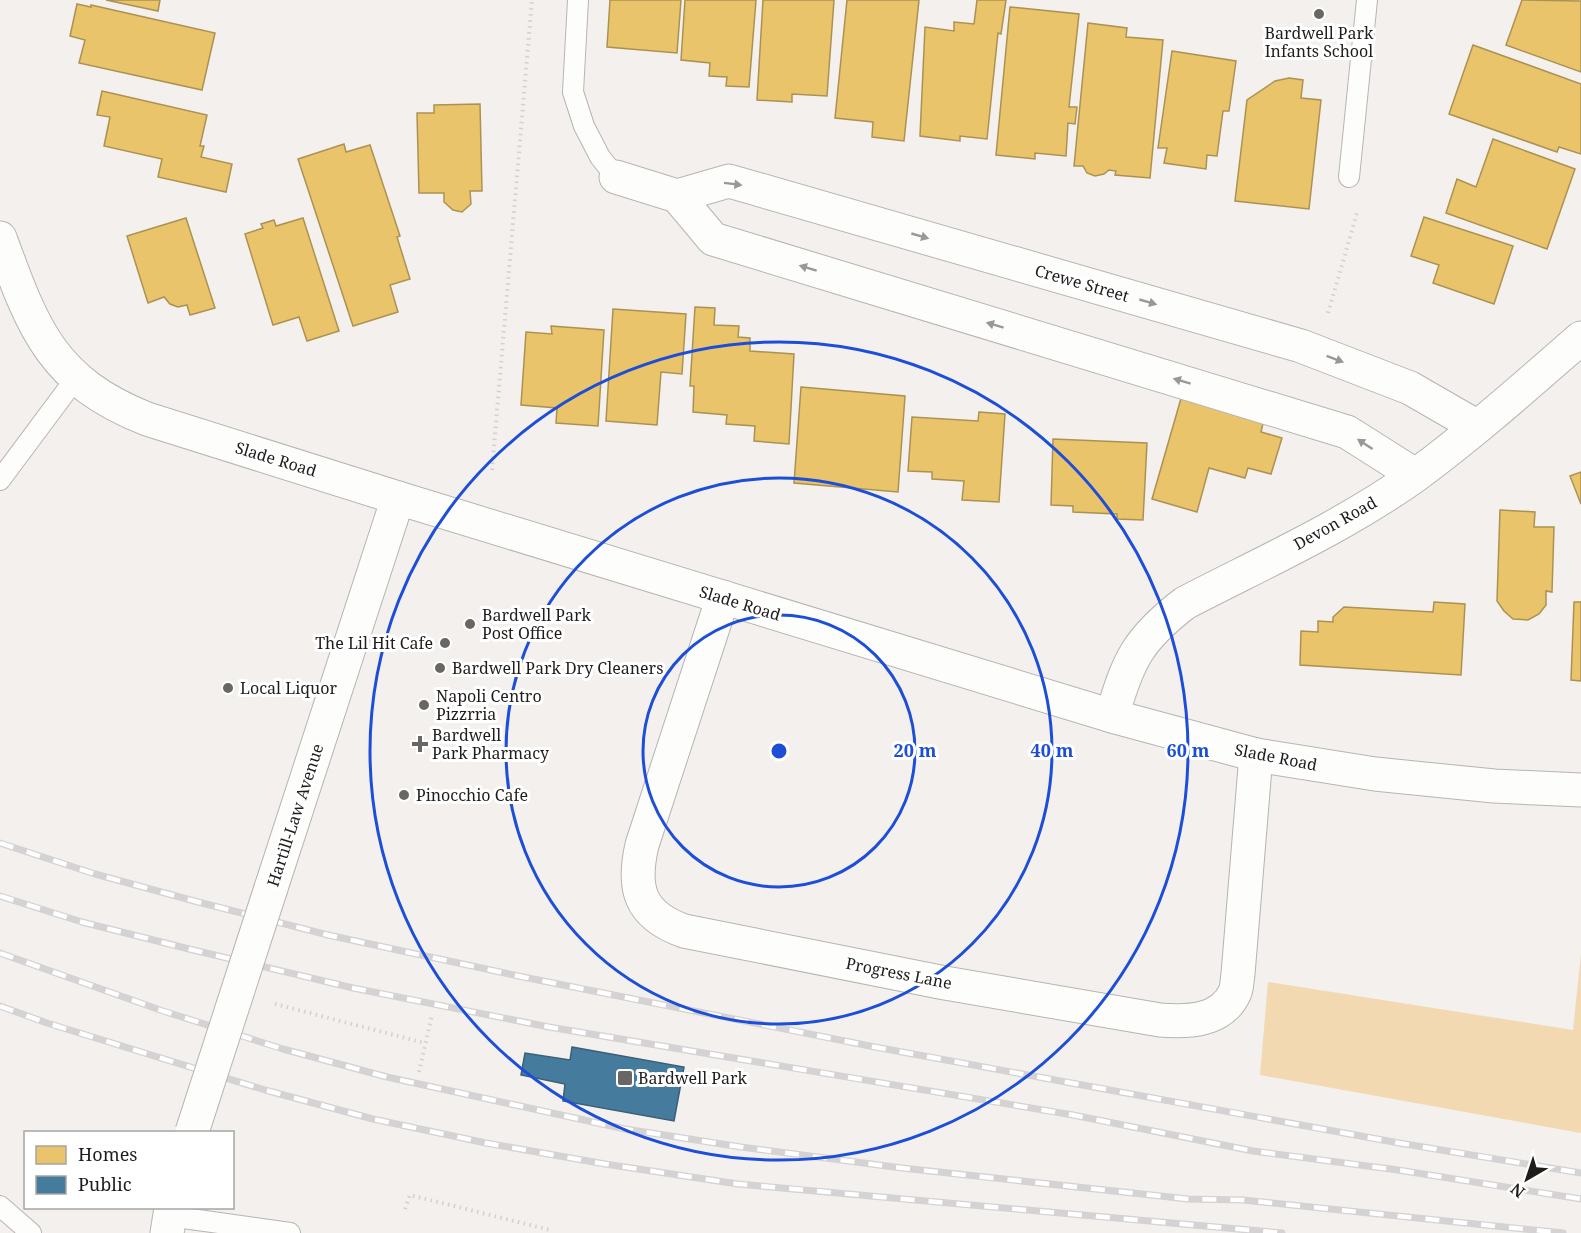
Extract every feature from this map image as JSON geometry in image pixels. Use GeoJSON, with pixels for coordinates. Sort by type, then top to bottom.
{"type":"FeatureCollection","features":[{"type":"Feature","properties":{"kind":"street"},"geometry":{"type":"LineString","coordinates":[[616,177],[677,195],[713,239],[1347,432],[1415,475]]}},
{"type":"Feature","properties":{"kind":"street","name":"Crewe Street"},"geometry":{"type":"LineString","coordinates":[[677,195],[729,181],[1301,346],[1410,388],[1476,426]]}},
{"type":"Feature","properties":{"kind":"street","name":"Slade Road"},"geometry":{"type":"LineString","coordinates":[[0,238],[31,317],[58,361],[100,396],[121,409],[147,419],[1112,716],[1256,755],[1375,774],[1494,786],[1581,790]]}},
{"type":"Feature","properties":{"kind":"street","name":"Devon Road"},"geometry":{"type":"LineString","coordinates":[[1112,716],[1121,685],[1133,657],[1147,636],[1165,618],[1185,603],[1349,517],[1415,475],[1581,338]]}},
{"type":"Feature","properties":{"kind":"street","name":"Hartill-Law Avenue"},"geometry":{"type":"LineString","coordinates":[[192,1131],[398,498]]}},
{"type":"Feature","properties":{"kind":"street","name":"Progress Lane"},"geometry":{"type":"LineString","coordinates":[[723,597],[642,845],[637,867],[640,893],[648,907],[668,925],[684,931],[945,983],[1180,1022],[1200,1020],[1216,1014],[1228,1003],[1235,992],[1256,755]]}},
{"type":"Feature","properties":{"kind":"lane"},"geometry":{"type":"LineString","coordinates":[[578,0],[573,93],[584,126],[600,157],[616,177]]}},
{"type":"Feature","properties":{"kind":"lane"},"geometry":{"type":"LineString","coordinates":[[1349,177],[1367,0]]}},
{"type":"Feature","properties":{"kind":"lane"},"geometry":{"type":"LineString","coordinates":[[0,480],[76,378]]}},
{"type":"Feature","properties":{"kind":"lane"},"geometry":{"type":"LineString","coordinates":[[0,1206],[31,1233]]}},
{"type":"Feature","properties":{"kind":"lane"},"geometry":{"type":"LineString","coordinates":[[169,1219],[290,1233]]}},
{"type":"Feature","properties":{"kind":"path"},"geometry":{"type":"LineString","coordinates":[[492,470],[532,0]]}},
{"type":"Feature","properties":{"kind":"path"},"geometry":{"type":"LineString","coordinates":[[1328,314],[1357,213],[1349,177]]}},
{"type":"Feature","properties":{"kind":"path"},"geometry":{"type":"LineString","coordinates":[[270,1003],[425,1043]]}},
{"type":"Feature","properties":{"kind":"path"},"geometry":{"type":"LineString","coordinates":[[419,1072],[432,1015]]}},
{"type":"Feature","properties":{"kind":"path"},"geometry":{"type":"LineString","coordinates":[[405,1209],[410,1195],[550,1230]]}},
{"type":"Feature","properties":{"kind":"shaded area"},"geometry":{"type":"Polygon","coordinates":[[[1581,954],[1581,1133],[1260,1075],[1268,982],[1573,1030],[1581,954]]]}},
{"type":"Feature","properties":{"kind":"building: Homes"},"geometry":{"type":"Polygon","coordinates":[[[106,0],[160,0],[158,11],[106,0]]]}},
{"type":"Feature","properties":{"kind":"building: Homes"},"geometry":{"type":"Polygon","coordinates":[[[610,0],[681,0],[677,53],[607,47],[610,0]]]}},
{"type":"Feature","properties":{"kind":"building: Homes"},"geometry":{"type":"Polygon","coordinates":[[[685,0],[756,0],[749,87],[726,86],[727,77],[709,76],[710,63],[681,60],[685,0]]]}},
{"type":"Feature","properties":{"kind":"building: Homes"},"geometry":{"type":"Polygon","coordinates":[[[763,0],[834,0],[827,96],[792,94],[792,102],[757,100],[763,0]]]}},
{"type":"Feature","properties":{"kind":"building: Homes"},"geometry":{"type":"Polygon","coordinates":[[[847,0],[919,0],[904,141],[872,137],[873,122],[835,118],[847,0]]]}},
{"type":"Feature","properties":{"kind":"building: Homes"},"geometry":{"type":"Polygon","coordinates":[[[977,0],[1006,0],[1001,34],[998,33],[987,139],[960,136],[960,141],[920,136],[925,27],[954,31],[954,22],[974,24],[977,0]]]}},
{"type":"Feature","properties":{"kind":"building: Homes"},"geometry":{"type":"Polygon","coordinates":[[[1522,0],[1581,1],[1581,72],[1506,45],[1522,0]]]}},
{"type":"Feature","properties":{"kind":"building: Homes"},"geometry":{"type":"Polygon","coordinates":[[[77,4],[91,7],[91,5],[215,33],[202,90],[79,63],[85,40],[70,36],[77,4]]]}},
{"type":"Feature","properties":{"kind":"building: Homes"},"geometry":{"type":"Polygon","coordinates":[[[1010,7],[1079,14],[1069,107],[1077,107],[1075,124],[1068,123],[1066,156],[1035,153],[1035,159],[996,155],[1010,7]]]}},
{"type":"Feature","properties":{"kind":"building: Homes"},"geometry":{"type":"Polygon","coordinates":[[[1088,23],[1127,28],[1126,37],[1163,40],[1150,178],[1115,175],[1116,171],[1109,170],[1095,176],[1087,173],[1083,166],[1074,166],[1088,23]]]}},
{"type":"Feature","properties":{"kind":"building: Homes"},"geometry":{"type":"Polygon","coordinates":[[[1473,45],[1581,84],[1581,154],[1559,147],[1557,152],[1449,114],[1473,45]]]}},
{"type":"Feature","properties":{"kind":"building: Homes"},"geometry":{"type":"Polygon","coordinates":[[[1172,51],[1236,61],[1229,111],[1223,111],[1217,156],[1207,155],[1206,169],[1164,163],[1167,148],[1158,148],[1172,51]]]}},
{"type":"Feature","properties":{"kind":"building: Homes"},"geometry":{"type":"Polygon","coordinates":[[[1289,78],[1303,80],[1301,98],[1321,100],[1309,209],[1235,201],[1247,100],[1275,81],[1289,78]]]}},
{"type":"Feature","properties":{"kind":"building: Homes"},"geometry":{"type":"Polygon","coordinates":[[[102,91],[207,115],[200,146],[204,146],[201,157],[232,164],[226,192],[158,177],[162,159],[104,146],[110,117],[97,115],[102,91]]]}},
{"type":"Feature","properties":{"kind":"building: Homes"},"geometry":{"type":"Polygon","coordinates":[[[480,104],[482,191],[470,191],[471,204],[462,212],[453,210],[444,202],[444,193],[419,193],[417,113],[434,113],[434,105],[480,104]]]}},
{"type":"Feature","properties":{"kind":"building: Homes"},"geometry":{"type":"Polygon","coordinates":[[[1493,139],[1575,169],[1547,249],[1446,213],[1457,179],[1476,187],[1493,139]]]}},
{"type":"Feature","properties":{"kind":"building: Homes"},"geometry":{"type":"Polygon","coordinates":[[[344,144],[346,152],[370,145],[400,236],[397,237],[410,279],[390,285],[398,312],[353,326],[298,159],[344,144]]]}},
{"type":"Feature","properties":{"kind":"building: Homes"},"geometry":{"type":"Polygon","coordinates":[[[1424,217],[1513,246],[1494,304],[1433,283],[1439,265],[1411,256],[1424,217]]]}},
{"type":"Feature","properties":{"kind":"building: Homes"},"geometry":{"type":"Polygon","coordinates":[[[186,218],[215,308],[190,315],[187,305],[178,307],[170,304],[164,297],[148,303],[127,236],[186,218]]]}},
{"type":"Feature","properties":{"kind":"building: Homes"},"geometry":{"type":"Polygon","coordinates":[[[303,218],[339,331],[307,341],[299,317],[273,325],[245,234],[263,228],[261,224],[274,220],[276,226],[303,218]]]}},
{"type":"Feature","properties":{"kind":"building: Homes"},"geometry":{"type":"Polygon","coordinates":[[[695,307],[715,308],[714,325],[739,326],[738,337],[750,338],[750,351],[794,354],[789,444],[754,441],[755,426],[726,424],[727,415],[693,412],[694,386],[690,386],[695,307]]]}},
{"type":"Feature","properties":{"kind":"building: Homes"},"geometry":{"type":"Polygon","coordinates":[[[613,309],[686,314],[682,374],[661,372],[657,425],[606,421],[613,309]]]}},
{"type":"Feature","properties":{"kind":"building: Homes"},"geometry":{"type":"Polygon","coordinates":[[[551,326],[604,330],[598,426],[556,423],[557,408],[521,405],[526,332],[552,334],[551,326]]]}},
{"type":"Feature","properties":{"kind":"building: Homes"},"geometry":{"type":"Polygon","coordinates":[[[801,387],[905,396],[898,492],[794,483],[801,387]]]}},
{"type":"Feature","properties":{"kind":"building: Homes"},"geometry":{"type":"Polygon","coordinates":[[[1182,395],[1264,419],[1261,432],[1282,438],[1271,474],[1248,468],[1245,478],[1209,468],[1197,512],[1152,499],[1182,395]]]}},
{"type":"Feature","properties":{"kind":"building: Homes"},"geometry":{"type":"Polygon","coordinates":[[[979,412],[1005,414],[999,502],[962,500],[964,481],[932,479],[932,472],[908,471],[912,417],[978,421],[979,412]]]}},
{"type":"Feature","properties":{"kind":"building: Homes"},"geometry":{"type":"Polygon","coordinates":[[[1053,439],[1147,443],[1143,520],[1117,519],[1117,514],[1073,512],[1073,506],[1051,505],[1053,439]]]}},
{"type":"Feature","properties":{"kind":"building: Homes"},"geometry":{"type":"Polygon","coordinates":[[[1581,472],[1581,504],[1570,476],[1581,472]]]}},
{"type":"Feature","properties":{"kind":"building: Homes"},"geometry":{"type":"Polygon","coordinates":[[[1500,510],[1535,512],[1534,527],[1554,527],[1552,592],[1546,591],[1546,605],[1539,614],[1528,620],[1513,619],[1497,601],[1500,510]]]}},
{"type":"Feature","properties":{"kind":"building: Homes"},"geometry":{"type":"Polygon","coordinates":[[[1434,602],[1465,604],[1461,675],[1300,665],[1301,631],[1318,632],[1318,621],[1333,622],[1333,617],[1344,607],[1433,612],[1434,602]]]}},
{"type":"Feature","properties":{"kind":"building: Homes"},"geometry":{"type":"Polygon","coordinates":[[[1574,602],[1581,602],[1581,681],[1571,680],[1574,602]]]}},
{"type":"Feature","properties":{"kind":"building: Public","name":"Bardwell Park"},"geometry":{"type":"Polygon","coordinates":[[[572,1047],[684,1067],[674,1121],[563,1101],[565,1084],[521,1075],[525,1053],[570,1060],[572,1047]]]}},
{"type":"Feature","properties":{"kind":"railway"},"geometry":{"type":"LineString","coordinates":[[0,843],[95,874],[198,902],[328,935],[523,977],[875,1047],[1399,1143],[1581,1173]]}},
{"type":"Feature","properties":{"kind":"railway"},"geometry":{"type":"LineString","coordinates":[[0,896],[82,922],[189,949],[353,988],[549,1027],[1073,1115],[1253,1151],[1398,1170],[1581,1199]]}},
{"type":"Feature","properties":{"kind":"railway"},"geometry":{"type":"LineString","coordinates":[[0,953],[163,1011],[283,1049],[387,1077],[625,1129],[902,1168],[1188,1199],[1243,1200],[1563,1233]]}},
{"type":"Feature","properties":{"kind":"railway"},"geometry":{"type":"LineString","coordinates":[[0,1006],[47,1023],[265,1090],[373,1119],[486,1143],[738,1184],[1282,1233]]}},
{"type":"Feature","properties":{"kind":"place","name":"Bardwell Park Infants School"},"geometry":{"type":"Point","coordinates":[1319,14]}},
{"type":"Feature","properties":{"kind":"place","name":"Bardwell Park Post Office"},"geometry":{"type":"Point","coordinates":[470,624]}},
{"type":"Feature","properties":{"kind":"place","name":"The Lil Hit Cafe"},"geometry":{"type":"Point","coordinates":[445,643]}},
{"type":"Feature","properties":{"kind":"place","name":"Bardwell Park Dry Cleaners"},"geometry":{"type":"Point","coordinates":[440,668]}},
{"type":"Feature","properties":{"kind":"place","name":"Local Liquor"},"geometry":{"type":"Point","coordinates":[228,688]}},
{"type":"Feature","properties":{"kind":"place","name":"Napoli Centro Pizzrria"},"geometry":{"type":"Point","coordinates":[424,705]}},
{"type":"Feature","properties":{"kind":"place","name":"Bardwell Park Pharmacy"},"geometry":{"type":"Point","coordinates":[420,744]}},
{"type":"Feature","properties":{"kind":"place","name":"Pinocchio Cafe"},"geometry":{"type":"Point","coordinates":[404,795]}},
{"type":"Feature","properties":{"kind":"place","name":"Bardwell Park"},"geometry":{"type":"Point","coordinates":[625,1078]}}]}
